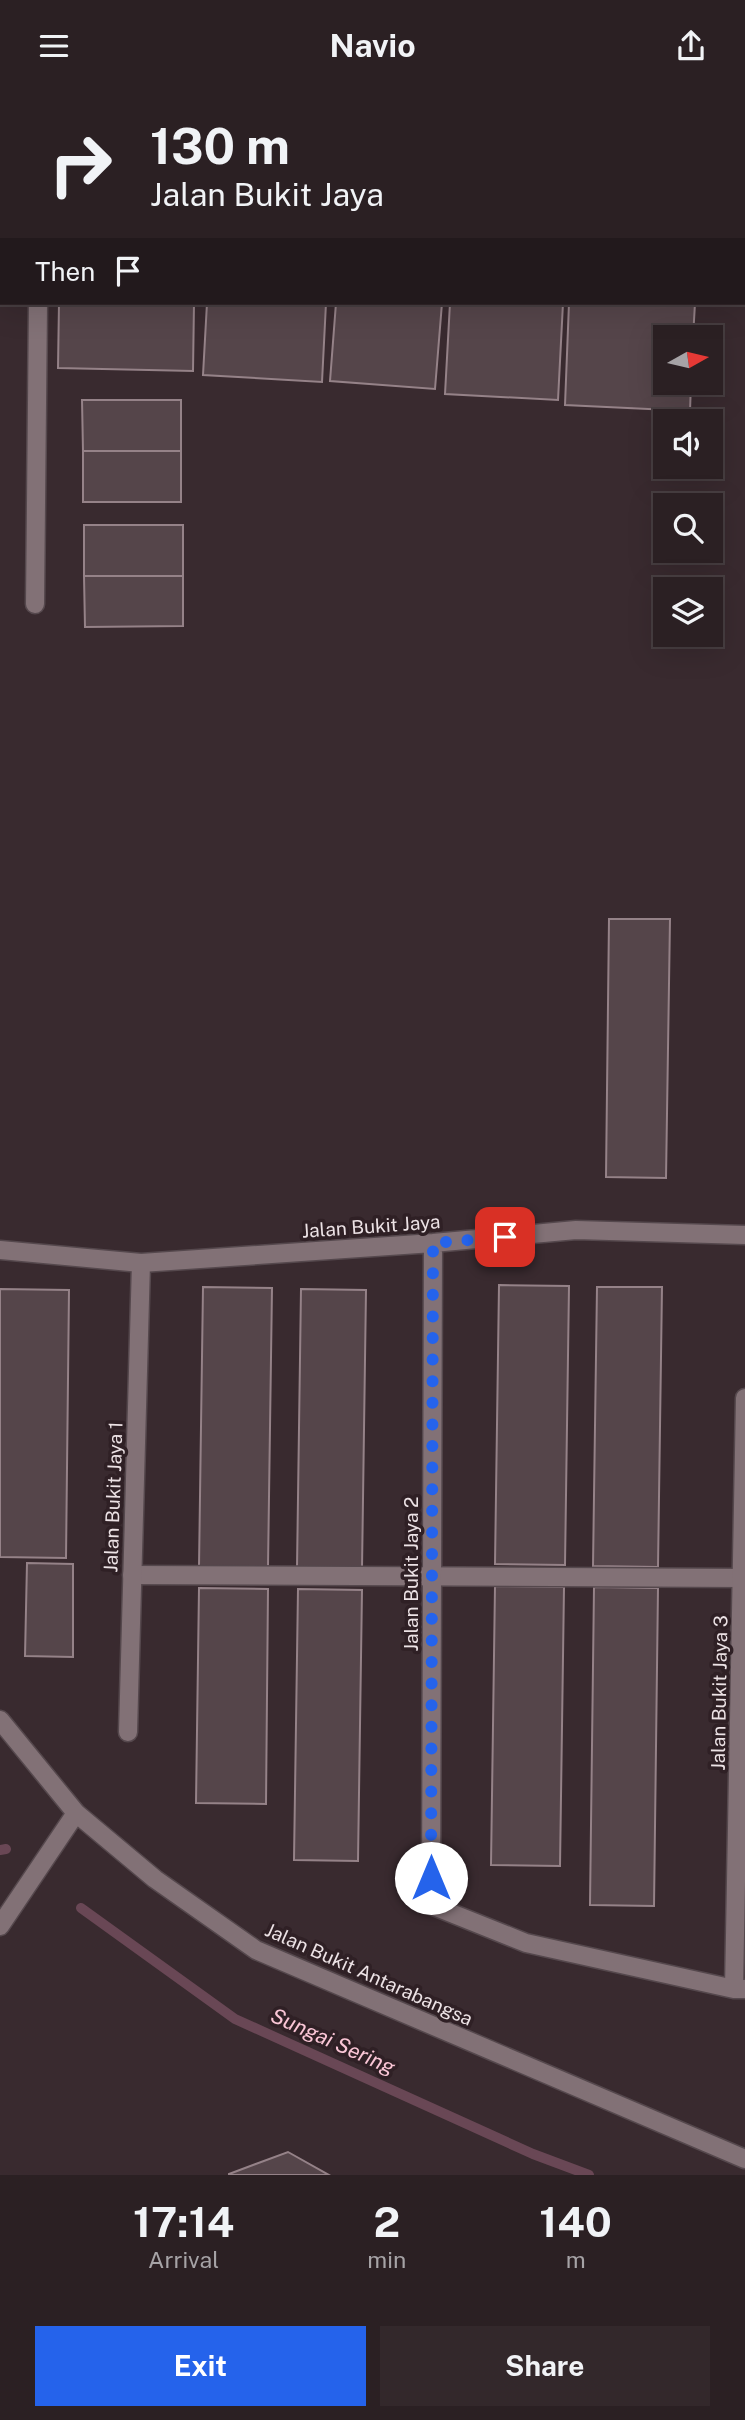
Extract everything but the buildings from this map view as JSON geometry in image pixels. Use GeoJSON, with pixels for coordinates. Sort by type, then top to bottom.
{"type":"FeatureCollection","features":[{"type":"Feature","properties":{"kind":"street"},"geometry":{"type":"LineString","coordinates":[[35,604],[38,305]]}},
{"type":"Feature","properties":{"kind":"street","name":"Jalan Bukit Jaya"},"geometry":{"type":"LineString","coordinates":[[0,1250],[141,1263],[433,1243],[576,1230],[745,1235]]}},
{"type":"Feature","properties":{"kind":"street","name":"Jalan Bukit Jaya 2"},"geometry":{"type":"LineString","coordinates":[[433,1243],[431,1905],[526,1943],[740,1989]]}},
{"type":"Feature","properties":{"kind":"street","name":"Jalan Bukit Jaya 1"},"geometry":{"type":"LineString","coordinates":[[128,1732],[141,1263]]}},
{"type":"Feature","properties":{"kind":"street","name":"Jalan Bukit Jaya 3"},"geometry":{"type":"LineString","coordinates":[[740,1989],[745,1398]]}},
{"type":"Feature","properties":{"kind":"street"},"geometry":{"type":"LineString","coordinates":[[132,1576],[742,1578]]}},
{"type":"Feature","properties":{"kind":"street","name":"Jalan Bukit Antarabangsa"},"geometry":{"type":"LineString","coordinates":[[0,1720],[76,1813],[155,1879],[256,1950],[745,2159]]}},
{"type":"Feature","properties":{"kind":"street"},"geometry":{"type":"LineString","coordinates":[[0,1926],[76,1813]]}},
{"type":"Feature","properties":{"kind":"waterway","name":"Sungai Sering"},"geometry":{"type":"LineString","coordinates":[[0,1850],[6,1849]]}},
{"type":"Feature","properties":{"kind":"waterway","name":"Sungai Sering"},"geometry":{"type":"LineString","coordinates":[[81,1908],[235,2019],[533,2154],[589,2175]]}},
{"type":"Feature","properties":{"kind":"route"},"geometry":{"type":"LineString","coordinates":[[431,1878],[433,1243],[505,1237]]}}]}
